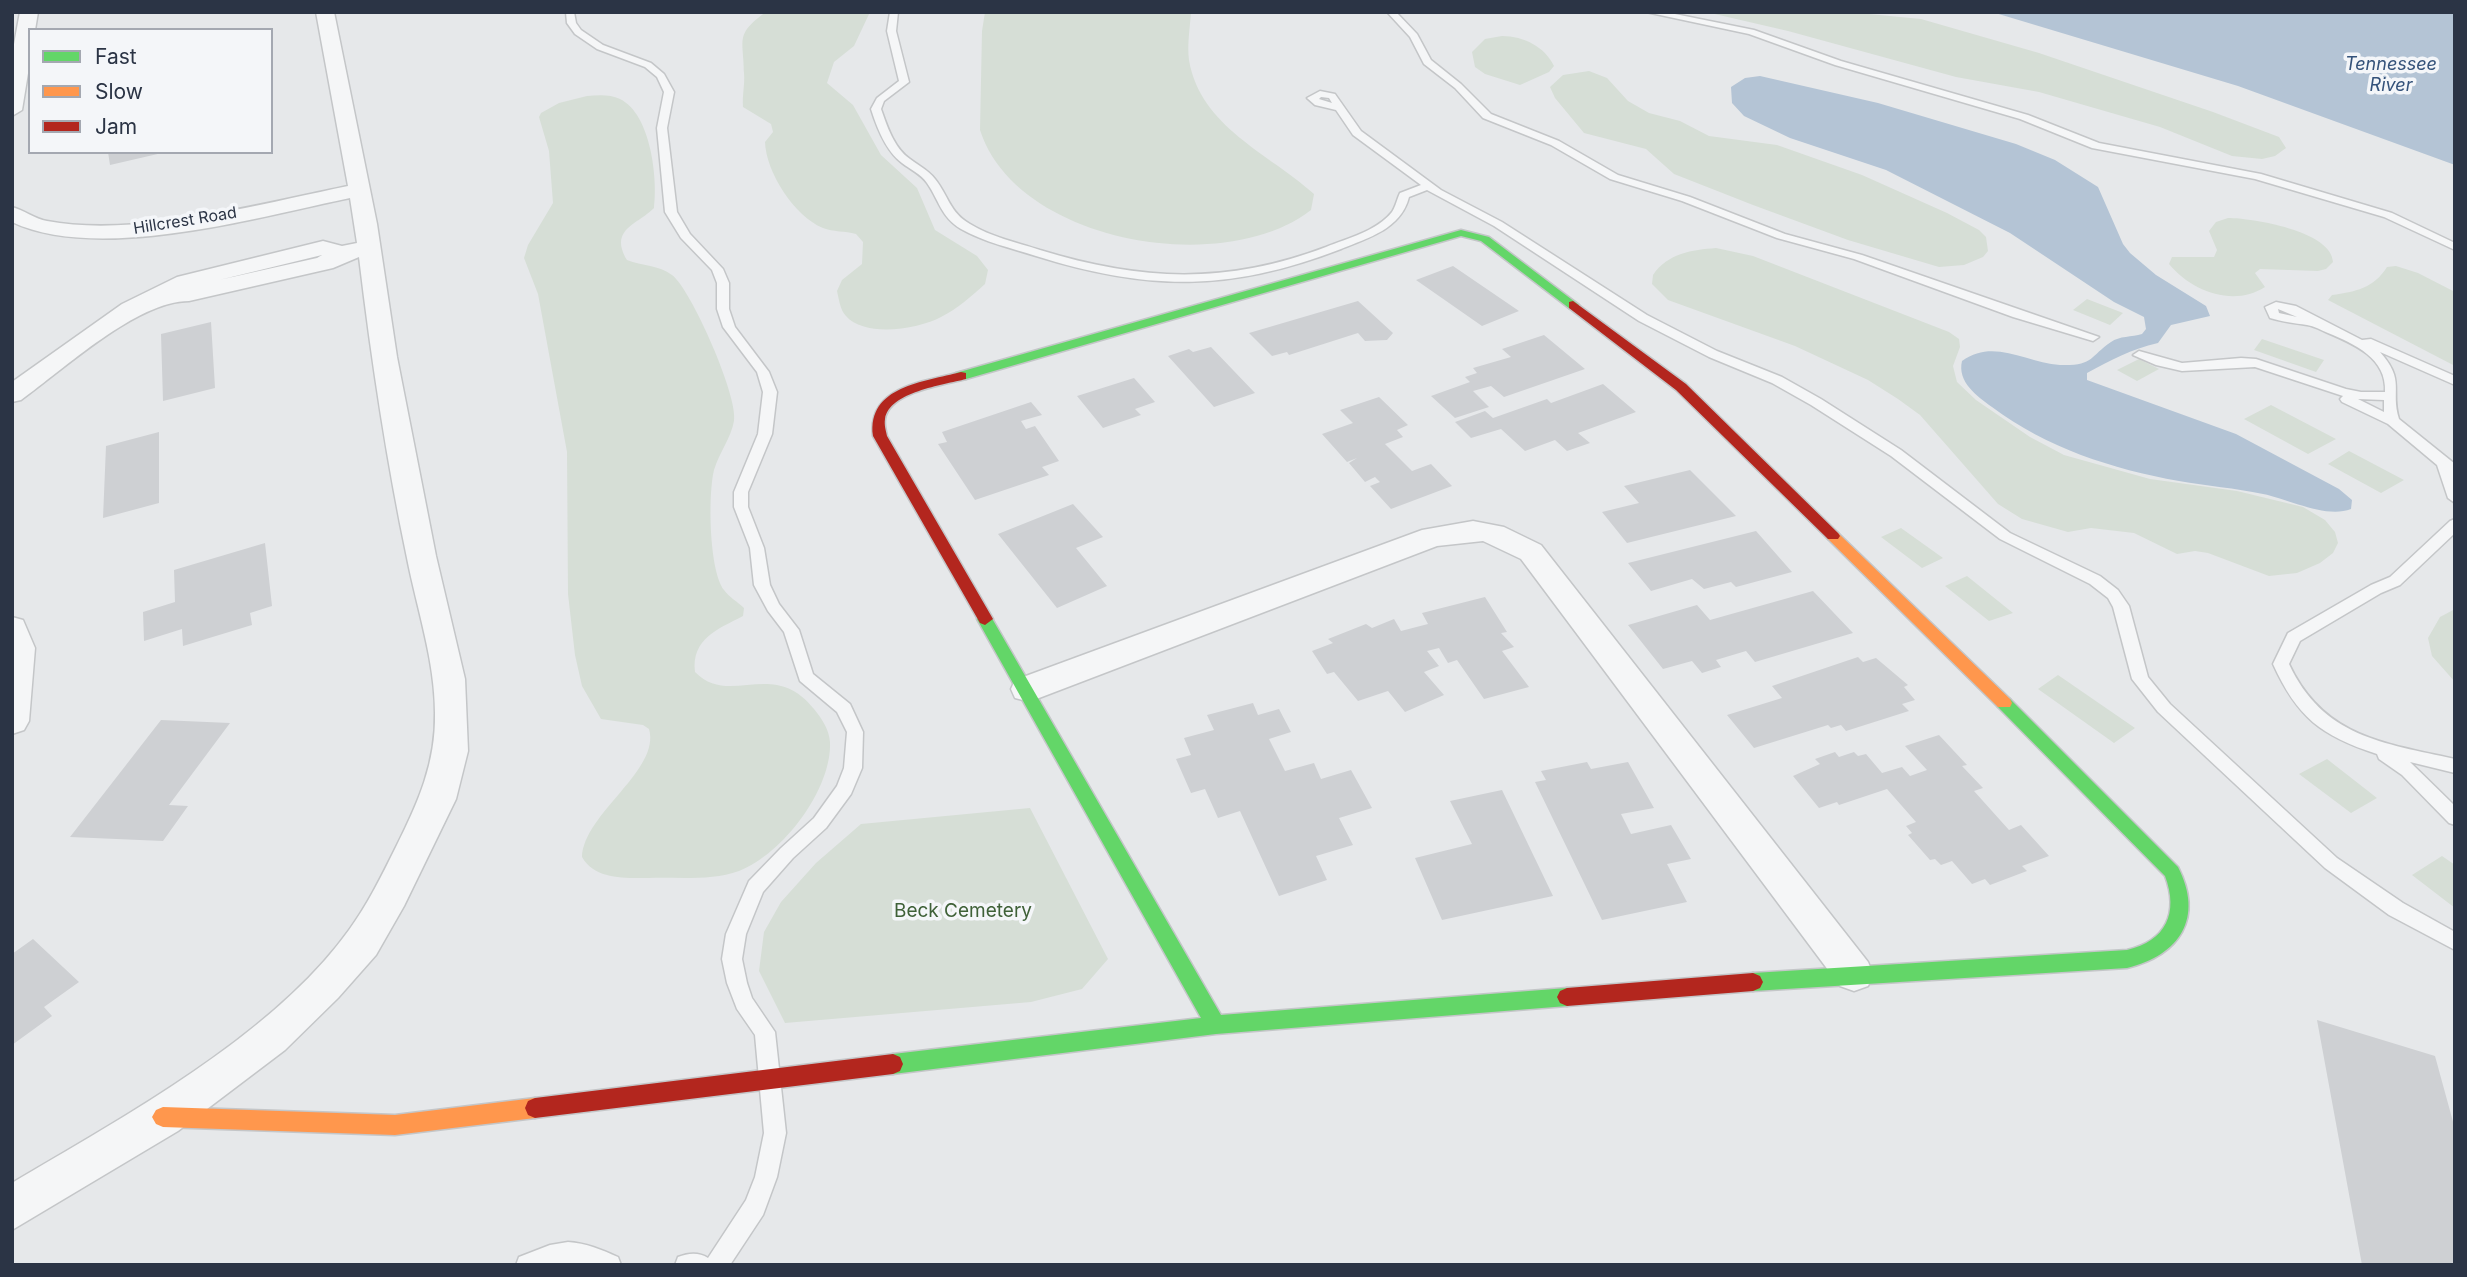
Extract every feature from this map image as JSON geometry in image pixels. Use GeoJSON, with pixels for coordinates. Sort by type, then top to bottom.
{"type":"FeatureCollection","features":[{"type":"Feature","properties":{"kind":"street"},"geometry":{"type":"LineString","coordinates":[[12,110],[17,52],[29,12]]}},
{"type":"Feature","properties":{"kind":"street"},"geometry":{"type":"LineString","coordinates":[[12,1208],[163,1117],[271,1037],[324,986],[362,943],[417,845],[438,799],[451,751],[453,712],[449,679],[421,556],[384,357],[356,251],[359,190],[325,12]]}},
{"type":"Feature","properties":{"kind":"street","name":"Hillcrest Road"},"geometry":{"type":"LineString","coordinates":[[12,214],[18,219],[58,230],[113,233],[161,228],[359,190]]}},
{"type":"Feature","properties":{"kind":"street"},"geometry":{"type":"LineString","coordinates":[[163,1117],[395,1125],[1216,1026],[1854,974],[2142,956],[2165,943],[2179,927],[2182,900],[2174,874],[2150,847],[1681,387],[1478,235],[1461,233],[913,390],[881,404],[874,421],[880,436],[1027,689],[1216,1026]]}},
{"type":"Feature","properties":{"kind":"street"},"geometry":{"type":"LineString","coordinates":[[12,394],[131,309],[166,294],[185,282],[323,248],[356,251]]}},
{"type":"Feature","properties":{"kind":"street"},"geometry":{"type":"LineString","coordinates":[[1027,689],[1432,537],[1482,529],[1494,533],[1531,552],[1854,974]]}},
{"type":"Feature","properties":{"kind":"street"},"geometry":{"type":"LineString","coordinates":[[12,628],[19,648],[12,721]]}},
{"type":"Feature","properties":{"kind":"lane"},"geometry":{"type":"LineString","coordinates":[[570,12],[572,24],[580,34],[648,65],[657,71],[667,86],[668,106],[662,128],[668,204],[685,236],[717,268],[723,283],[725,317],[741,344],[763,372],[770,392],[762,441],[741,492],[741,507],[757,548],[762,585],[773,607],[791,630],[806,677],[844,708],[855,732],[853,768],[845,789],[820,823],[787,853],[756,887],[736,934],[732,959],[737,983],[744,1003],[765,1032],[775,1133],[766,1177],[755,1207],[717,1265]]}},
{"type":"Feature","properties":{"kind":"lane"},"geometry":{"type":"LineString","coordinates":[[894,12],[889,30],[902,67],[904,82],[880,100],[876,109],[894,146],[905,160],[928,175],[942,206],[960,224],[1045,256],[1108,274],[1142,279],[1206,279],[1265,272],[1308,259],[1370,232],[1393,219],[1401,209],[1404,195],[1411,190],[1428,186]]}},
{"type":"Feature","properties":{"kind":"lane"},"geometry":{"type":"LineString","coordinates":[[1391,12],[1414,36],[1427,62],[1458,86],[1487,116],[1555,143],[1614,177],[1686,199],[1781,236],[1858,257],[2017,314],[2093,337]]}},
{"type":"Feature","properties":{"kind":"lane"},"geometry":{"type":"LineString","coordinates":[[1650,12],[1751,32],[1838,64],[2024,117],[2096,146],[2256,176],[2388,215],[2455,247]]}},
{"type":"Feature","properties":{"kind":"lane"},"geometry":{"type":"LineString","coordinates":[[1338,107],[1357,133],[1428,186],[1498,224],[1643,318],[1722,359],[1777,380],[1815,402],[1896,453],[2005,536],[2095,580],[2113,594],[2121,606],[2140,679],[2164,708],[2331,863],[2396,909],[2455,942]]}},
{"type":"Feature","properties":{"kind":"lane"},"geometry":{"type":"LineString","coordinates":[[2310,321],[2391,350],[2455,381]]}},
{"type":"Feature","properties":{"kind":"lane"},"geometry":{"type":"LineString","coordinates":[[2351,337],[2370,349],[2383,364],[2391,381],[2387,403],[2393,421]]}},
{"type":"Feature","properties":{"kind":"lane"},"geometry":{"type":"LineString","coordinates":[[2139,355],[2174,366],[2193,368],[2255,362],[2368,397],[2390,395]]}},
{"type":"Feature","properties":{"kind":"lane"},"geometry":{"type":"LineString","coordinates":[[2304,378],[2393,421],[2427,449],[2451,464],[2455,498]]}},
{"type":"Feature","properties":{"kind":"lane"},"geometry":{"type":"LineString","coordinates":[[2455,524],[2395,582],[2294,637],[2285,650],[2281,664],[2298,701],[2336,731],[2379,749],[2455,766]]}},
{"type":"Feature","properties":{"kind":"lane"},"geometry":{"type":"LineString","coordinates":[[2379,749],[2407,769],[2455,818]]}},
{"type":"Feature","properties":{"kind":"lane"},"geometry":{"type":"LineString","coordinates":[[2407,769],[2426,759]]}},
{"type":"Feature","properties":{"kind":"lane"},"geometry":{"type":"LineString","coordinates":[[527,1265],[557,1251],[576,1252],[610,1265]]}},
{"type":"Feature","properties":{"kind":"lane"},"geometry":{"type":"LineString","coordinates":[[686,1265],[701,1265]]}},
{"type":"Feature","properties":{"kind":"green space"},"geometry":{"type":"Polygon","coordinates":[[[766,12],[870,12],[854,46],[834,62],[827,83],[853,105],[881,155],[917,188],[935,230],[977,256],[988,270],[985,284],[947,314],[920,325],[879,329],[855,323],[844,314],[837,291],[842,280],[862,264],[863,242],[856,234],[823,228],[812,222],[792,203],[770,166],[765,142],[773,132],[771,124],[743,107],[743,38],[749,26],[766,12]]]}},
{"type":"Feature","properties":{"kind":"green space"},"geometry":{"type":"Polygon","coordinates":[[[985,12],[1191,12],[1189,60],[1196,83],[1207,104],[1239,137],[1314,194],[1311,210],[1273,231],[1228,242],[1178,244],[1126,238],[1078,223],[1035,200],[1001,169],[980,130],[982,31],[985,12]]]}},
{"type":"Feature","properties":{"kind":"green space"},"geometry":{"type":"Polygon","coordinates":[[[1706,12],[1848,12],[1921,19],[2039,53],[2213,112],[2279,137],[2286,148],[2275,156],[2262,159],[2232,156],[2160,127],[2039,92],[1956,77],[1788,31],[1706,12]]]}},
{"type":"Feature","properties":{"kind":"green space"},"geometry":{"type":"Polygon","coordinates":[[[1502,36],[1533,44],[1545,53],[1554,66],[1549,72],[1520,85],[1485,74],[1475,67],[1472,52],[1485,39],[1502,36]]]}},
{"type":"Feature","properties":{"kind":"green space"},"geometry":{"type":"Polygon","coordinates":[[[1589,71],[1607,78],[1628,101],[1649,113],[1680,121],[1709,136],[1777,145],[1862,175],[1947,213],[1979,230],[1986,237],[1988,251],[1983,257],[1964,265],[1939,267],[1848,240],[1674,174],[1646,149],[1584,133],[1555,98],[1550,87],[1563,75],[1589,71]]]}},
{"type":"Feature","properties":{"kind":"green space"},"geometry":{"type":"Polygon","coordinates":[[[600,95],[620,99],[631,107],[639,118],[653,165],[654,208],[623,234],[622,250],[627,260],[662,269],[680,284],[701,321],[722,368],[734,409],[734,421],[714,470],[711,532],[719,580],[726,593],[744,608],[743,616],[708,636],[702,643],[697,651],[695,672],[708,682],[723,686],[768,684],[783,686],[799,694],[825,724],[830,742],[823,780],[802,818],[788,835],[756,863],[739,871],[717,876],[611,876],[595,870],[582,857],[586,841],[595,824],[634,776],[650,744],[649,729],[643,725],[601,719],[582,686],[575,655],[568,594],[567,452],[538,294],[524,258],[528,245],[553,203],[549,151],[539,117],[541,113],[559,103],[600,95]]]}},
{"type":"Feature","properties":{"kind":"green space"},"geometry":{"type":"Polygon","coordinates":[[[2228,218],[2272,224],[2306,234],[2329,251],[2333,262],[2326,269],[2318,271],[2260,269],[2255,273],[2265,287],[2240,296],[2227,296],[2201,289],[2178,274],[2169,264],[2172,257],[2214,257],[2217,250],[2209,231],[2216,222],[2228,218]]]}},
{"type":"Feature","properties":{"kind":"green space"},"geometry":{"type":"Polygon","coordinates":[[[1716,248],[1753,256],[1949,332],[1959,339],[1960,347],[1953,366],[1957,382],[1976,400],[2030,437],[2064,455],[2150,479],[2237,491],[2303,507],[2325,520],[2335,532],[2338,543],[2333,553],[2320,563],[2297,573],[2269,576],[2208,553],[2195,551],[2177,554],[2134,533],[2091,528],[2068,532],[2022,519],[1998,504],[1920,415],[1898,399],[1868,380],[1795,346],[1668,300],[1652,284],[1653,275],[1673,257],[1716,248]]]}},
{"type":"Feature","properties":{"kind":"green space"},"geometry":{"type":"Polygon","coordinates":[[[2396,266],[2418,273],[2455,292],[2455,366],[2328,300],[2332,295],[2363,288],[2376,280],[2387,267],[2396,266]]]}},
{"type":"Feature","properties":{"kind":"green space"},"geometry":{"type":"Polygon","coordinates":[[[2087,299],[2123,313],[2110,325],[2073,310],[2087,299]]]}},
{"type":"Feature","properties":{"kind":"green space"},"geometry":{"type":"Polygon","coordinates":[[[2262,339],[2324,360],[2316,372],[2254,350],[2262,339]]]}},
{"type":"Feature","properties":{"kind":"green space"},"geometry":{"type":"Polygon","coordinates":[[[2139,359],[2159,369],[2137,381],[2117,370],[2139,359]]]}},
{"type":"Feature","properties":{"kind":"green space"},"geometry":{"type":"Polygon","coordinates":[[[2271,405],[2336,439],[2308,454],[2244,419],[2271,405]]]}},
{"type":"Feature","properties":{"kind":"green space"},"geometry":{"type":"Polygon","coordinates":[[[2349,451],[2404,480],[2381,493],[2328,464],[2349,451]]]}},
{"type":"Feature","properties":{"kind":"green space"},"geometry":{"type":"Polygon","coordinates":[[[1901,528],[1943,558],[1922,568],[1881,537],[1901,528]]]}},
{"type":"Feature","properties":{"kind":"green space"},"geometry":{"type":"Polygon","coordinates":[[[1967,576],[2013,613],[1989,621],[1945,586],[1967,576]]]}},
{"type":"Feature","properties":{"kind":"green space"},"geometry":{"type":"Polygon","coordinates":[[[2455,609],[2455,682],[2432,656],[2428,638],[2440,617],[2455,609]]]}},
{"type":"Feature","properties":{"kind":"green space"},"geometry":{"type":"Polygon","coordinates":[[[2058,675],[2135,728],[2114,743],[2038,689],[2058,675]]]}},
{"type":"Feature","properties":{"kind":"green space"},"geometry":{"type":"Polygon","coordinates":[[[2327,759],[2377,798],[2351,813],[2299,774],[2327,759]]]}},
{"type":"Feature","properties":{"kind":"green space","name":"Beck Cemetery"},"geometry":{"type":"Polygon","coordinates":[[[1030,808],[1108,959],[1082,989],[1031,1002],[785,1023],[759,971],[764,932],[781,902],[816,863],[861,824],[1030,808]]]}},
{"type":"Feature","properties":{"kind":"green space"},"geometry":{"type":"Polygon","coordinates":[[[2442,856],[2455,865],[2455,908],[2412,875],[2442,856]]]}},
{"type":"Feature","properties":{"kind":"water","name":"Tennessee River"},"geometry":{"type":"Polygon","coordinates":[[[1992,12],[2455,12],[2455,165],[2238,86],[1992,12]]]}},
{"type":"Feature","properties":{"kind":"water"},"geometry":{"type":"Polygon","coordinates":[[[1760,76],[1878,103],[2016,144],[2055,160],[2098,187],[2123,244],[2130,253],[2156,275],[2206,306],[2210,316],[2171,325],[2158,343],[2104,364],[2087,373],[2087,380],[2236,434],[2339,489],[2352,500],[2351,509],[2330,512],[2263,494],[2129,470],[2058,445],[1992,407],[1965,382],[1961,369],[1962,361],[1974,354],[1998,352],[2060,365],[2079,364],[2090,360],[2114,340],[2142,334],[2146,329],[2144,317],[2114,302],[2010,233],[1886,170],[1790,138],[1744,116],[1732,103],[1731,87],[1745,78],[1760,76]]]}},
{"type":"Feature","properties":{"kind":"building"},"geometry":{"type":"Polygon","coordinates":[[[108,154],[158,154],[110,165],[108,154]]]}},
{"type":"Feature","properties":{"kind":"building"},"geometry":{"type":"Polygon","coordinates":[[[1453,266],[1519,311],[1482,326],[1416,280],[1453,266]]]}},
{"type":"Feature","properties":{"kind":"building"},"geometry":{"type":"Polygon","coordinates":[[[1358,301],[1393,333],[1387,340],[1365,341],[1358,333],[1289,355],[1287,352],[1272,356],[1249,333],[1358,301]]]}},
{"type":"Feature","properties":{"kind":"building"},"geometry":{"type":"Polygon","coordinates":[[[211,322],[215,388],[163,401],[161,334],[211,322]]]}},
{"type":"Feature","properties":{"kind":"building"},"geometry":{"type":"Polygon","coordinates":[[[1544,335],[1585,369],[1504,397],[1491,386],[1473,391],[1489,407],[1455,418],[1431,396],[1470,382],[1465,377],[1477,373],[1473,368],[1511,357],[1502,349],[1544,335]]]}},
{"type":"Feature","properties":{"kind":"building"},"geometry":{"type":"Polygon","coordinates":[[[1211,347],[1255,393],[1214,407],[1168,356],[1189,349],[1193,352],[1211,347]]]}},
{"type":"Feature","properties":{"kind":"building"},"geometry":{"type":"Polygon","coordinates":[[[1134,378],[1155,402],[1135,409],[1141,415],[1103,428],[1077,396],[1134,378]]]}},
{"type":"Feature","properties":{"kind":"building"},"geometry":{"type":"Polygon","coordinates":[[[1603,384],[1636,412],[1578,433],[1590,443],[1567,451],[1555,440],[1525,451],[1501,429],[1471,438],[1455,422],[1485,411],[1493,418],[1547,399],[1551,403],[1603,384]]]}},
{"type":"Feature","properties":{"kind":"building"},"geometry":{"type":"Polygon","coordinates":[[[1379,397],[1408,425],[1397,430],[1403,437],[1385,444],[1412,471],[1431,464],[1452,486],[1391,509],[1370,486],[1380,482],[1375,477],[1365,482],[1349,463],[1357,458],[1347,462],[1322,434],[1353,423],[1340,410],[1379,397]]]}},
{"type":"Feature","properties":{"kind":"building"},"geometry":{"type":"Polygon","coordinates":[[[1031,402],[1042,415],[1021,421],[1026,429],[1035,426],[1059,461],[1042,467],[1049,475],[975,500],[938,444],[947,442],[942,432],[1031,402]]]}},
{"type":"Feature","properties":{"kind":"building"},"geometry":{"type":"Polygon","coordinates":[[[159,432],[159,503],[103,518],[106,446],[159,432]]]}},
{"type":"Feature","properties":{"kind":"building"},"geometry":{"type":"Polygon","coordinates":[[[1690,470],[1736,516],[1627,543],[1602,512],[1639,503],[1624,486],[1690,470]]]}},
{"type":"Feature","properties":{"kind":"building"},"geometry":{"type":"Polygon","coordinates":[[[1073,504],[1103,537],[1076,548],[1107,586],[1057,608],[998,534],[1073,504]]]}},
{"type":"Feature","properties":{"kind":"building"},"geometry":{"type":"Polygon","coordinates":[[[1756,531],[1792,572],[1736,587],[1731,582],[1704,589],[1692,579],[1651,591],[1628,563],[1756,531]]]}},
{"type":"Feature","properties":{"kind":"building"},"geometry":{"type":"Polygon","coordinates":[[[265,543],[272,606],[250,613],[252,625],[183,646],[182,629],[144,641],[143,612],[175,602],[174,570],[265,543]]]}},
{"type":"Feature","properties":{"kind":"building"},"geometry":{"type":"Polygon","coordinates":[[[1813,591],[1853,633],[1755,662],[1746,651],[1716,660],[1721,667],[1702,673],[1692,661],[1663,669],[1628,625],[1697,605],[1710,620],[1813,591]]]}},
{"type":"Feature","properties":{"kind":"building"},"geometry":{"type":"Polygon","coordinates":[[[1485,597],[1507,632],[1501,633],[1514,647],[1502,651],[1529,687],[1484,699],[1457,660],[1448,663],[1439,648],[1427,651],[1439,666],[1424,672],[1444,695],[1405,712],[1388,691],[1358,701],[1334,672],[1327,674],[1312,651],[1333,643],[1328,639],[1366,624],[1372,628],[1394,619],[1401,631],[1428,624],[1422,613],[1485,597]]]}},
{"type":"Feature","properties":{"kind":"building"},"geometry":{"type":"Polygon","coordinates":[[[1858,657],[1863,662],[1876,658],[1908,685],[1904,687],[1915,700],[1902,704],[1909,711],[1846,731],[1841,725],[1831,728],[1828,725],[1754,748],[1727,715],[1782,698],[1772,686],[1858,657]]]}},
{"type":"Feature","properties":{"kind":"building"},"geometry":{"type":"Polygon","coordinates":[[[1253,703],[1258,715],[1279,709],[1291,732],[1269,739],[1285,771],[1314,763],[1321,779],[1351,770],[1372,808],[1339,818],[1353,845],[1316,856],[1327,880],[1279,896],[1240,811],[1218,818],[1205,789],[1191,793],[1176,759],[1191,755],[1184,738],[1214,730],[1207,715],[1253,703]]]}},
{"type":"Feature","properties":{"kind":"building"},"geometry":{"type":"Polygon","coordinates":[[[161,720],[230,723],[169,805],[188,806],[163,841],[70,837],[161,720]]]}},
{"type":"Feature","properties":{"kind":"building"},"geometry":{"type":"Polygon","coordinates":[[[1939,735],[1967,765],[1962,766],[1983,788],[1974,791],[2009,830],[2021,825],[2049,856],[2022,866],[2027,871],[1990,885],[1985,879],[1972,884],[1952,861],[1941,865],[1935,859],[1930,860],[1908,835],[1912,833],[1906,826],[1916,822],[1887,789],[1839,805],[1837,802],[1819,808],[1793,776],[1820,764],[1815,759],[1835,752],[1839,757],[1854,752],[1858,756],[1866,754],[1882,773],[1902,767],[1910,776],[1927,770],[1905,746],[1939,735]]]}},
{"type":"Feature","properties":{"kind":"building"},"geometry":{"type":"Polygon","coordinates":[[[1587,762],[1591,769],[1628,762],[1654,808],[1621,814],[1631,834],[1671,825],[1691,859],[1667,864],[1687,902],[1602,920],[1535,782],[1546,780],[1541,771],[1587,762]]]}},
{"type":"Feature","properties":{"kind":"building"},"geometry":{"type":"Polygon","coordinates":[[[1502,790],[1553,896],[1442,920],[1415,858],[1472,844],[1450,801],[1502,790]]]}},
{"type":"Feature","properties":{"kind":"building"},"geometry":{"type":"Polygon","coordinates":[[[33,939],[79,982],[44,1007],[52,1016],[12,1045],[12,954],[33,939]]]}},
{"type":"Feature","properties":{"kind":"building"},"geometry":{"type":"Polygon","coordinates":[[[2317,1020],[2435,1056],[2455,1129],[2455,1265],[2362,1265],[2317,1020]]]}},
{"type":"Feature","properties":{"kind":"traffic: fast"},"geometry":{"type":"LineString","coordinates":[[961,376],[1461,233],[1485,239],[1573,305]]}},
{"type":"Feature","properties":{"kind":"traffic: fast"},"geometry":{"type":"LineString","coordinates":[[985,619],[1216,1025]]}},
{"type":"Feature","properties":{"kind":"traffic: fast"},"geometry":{"type":"LineString","coordinates":[[1753,982],[2127,959],[2156,949],[2167,939],[2179,916],[2178,887],[2172,872],[2004,703]]}},
{"type":"Feature","properties":{"kind":"traffic: fast"},"geometry":{"type":"LineString","coordinates":[[893,1064],[1216,1025],[1567,997]]}},
{"type":"Feature","properties":{"kind":"traffic: slow"},"geometry":{"type":"LineString","coordinates":[[1833,536],[2004,703]]}},
{"type":"Feature","properties":{"kind":"traffic: slow"},"geometry":{"type":"LineString","coordinates":[[163,1117],[395,1125],[535,1108]]}},
{"type":"Feature","properties":{"kind":"traffic: jam"},"geometry":{"type":"LineString","coordinates":[[1573,305],[1681,387],[1833,536]]}},
{"type":"Feature","properties":{"kind":"traffic: jam"},"geometry":{"type":"LineString","coordinates":[[961,376],[918,387],[891,399],[882,409],[878,421],[880,436],[985,619]]}},
{"type":"Feature","properties":{"kind":"traffic: jam"},"geometry":{"type":"LineString","coordinates":[[1567,997],[1753,982]]}},
{"type":"Feature","properties":{"kind":"traffic: jam"},"geometry":{"type":"LineString","coordinates":[[535,1108],[893,1064]]}}]}
